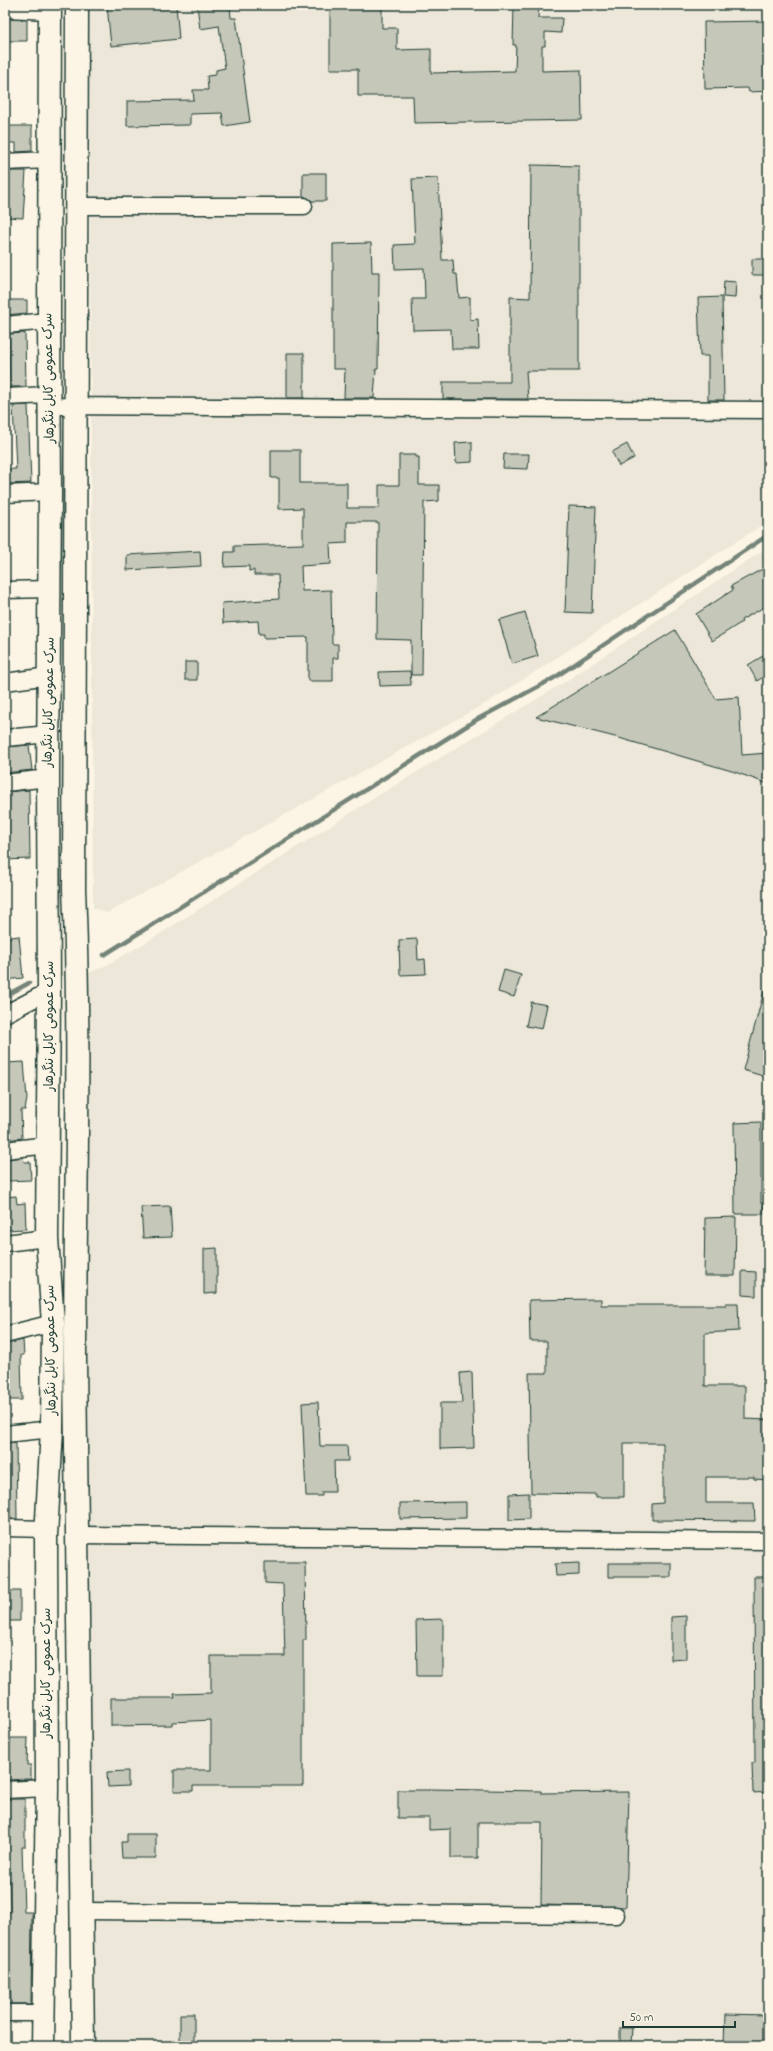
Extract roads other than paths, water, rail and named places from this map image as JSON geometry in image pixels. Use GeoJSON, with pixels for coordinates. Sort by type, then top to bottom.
{"type":"FeatureCollection","features":[{"type":"Feature","properties":{"kind":"highway","name":"سرک عمومی کابل ننگرهار"},"geometry":{"type":"LineString","coordinates":[[77,5],[74,889],[78,977],[75,1273],[76,1535],[83,2046]]}},
{"type":"Feature","properties":{"kind":"highway","name":"سرک عمومی کابل ننگرهار"},"geometry":{"type":"LineString","coordinates":[[43,2046],[47,1788],[47,1532],[52,1429],[53,1323],[48,1238],[50,8]]}},
{"type":"Feature","properties":{"kind":"highway"},"geometry":{"type":"LineString","coordinates":[[47,1532],[76,1535]]}},
{"type":"Feature","properties":{"kind":"street"},"geometry":{"type":"LineString","coordinates":[[5,9],[50,8]]}},
{"type":"Feature","properties":{"kind":"street"},"geometry":{"type":"LineString","coordinates":[[5,162],[49,160]]}},
{"type":"Feature","properties":{"kind":"street"},"geometry":{"type":"LineString","coordinates":[[76,206],[304,206]]}},
{"type":"Feature","properties":{"kind":"street"},"geometry":{"type":"LineString","coordinates":[[5,325],[49,321]]}},
{"type":"Feature","properties":{"kind":"street"},"geometry":{"type":"LineString","coordinates":[[5,397],[50,401],[76,407],[768,410]]}},
{"type":"Feature","properties":{"kind":"street"},"geometry":{"type":"LineString","coordinates":[[5,494],[50,492]]}},
{"type":"Feature","properties":{"kind":"street"},"geometry":{"type":"LineString","coordinates":[[5,590],[50,589]]}},
{"type":"Feature","properties":{"kind":"street"},"geometry":{"type":"LineString","coordinates":[[5,682],[49,676]]}},
{"type":"Feature","properties":{"kind":"street"},"geometry":{"type":"LineString","coordinates":[[5,738],[49,734]]}},
{"type":"Feature","properties":{"kind":"street"},"geometry":{"type":"LineString","coordinates":[[5,783],[48,778]]}},
{"type":"Feature","properties":{"kind":"street"},"geometry":{"type":"LineString","coordinates":[[5,1014],[49,991]]}},
{"type":"Feature","properties":{"kind":"street"},"geometry":{"type":"LineString","coordinates":[[5,1150],[48,1145]]}},
{"type":"Feature","properties":{"kind":"street"},"geometry":{"type":"LineString","coordinates":[[5,1243],[48,1238]]}},
{"type":"Feature","properties":{"kind":"street"},"geometry":{"type":"LineString","coordinates":[[5,1335],[53,1323]]}},
{"type":"Feature","properties":{"kind":"street"},"geometry":{"type":"LineString","coordinates":[[5,1434],[52,1429]]}},
{"type":"Feature","properties":{"kind":"street"},"geometry":{"type":"LineString","coordinates":[[5,1528],[47,1532]]}},
{"type":"Feature","properties":{"kind":"street"},"geometry":{"type":"LineString","coordinates":[[76,1535],[768,1541]]}},
{"type":"Feature","properties":{"kind":"street"},"geometry":{"type":"LineString","coordinates":[[5,1790],[47,1788]]}},
{"type":"Feature","properties":{"kind":"street"},"geometry":{"type":"LineString","coordinates":[[82,1911],[616,1915]]}},
{"type":"Feature","properties":{"kind":"street"},"geometry":{"type":"LineString","coordinates":[[5,2013],[43,2013]]}},
{"type":"Feature","properties":{"kind":"waterway"},"geometry":{"type":"LineString","coordinates":[[104,955],[476,720],[554,678],[768,535]]}},
{"type":"Feature","properties":{"kind":"waterway"},"geometry":{"type":"LineString","coordinates":[[5,996],[29,983]]}}]}
